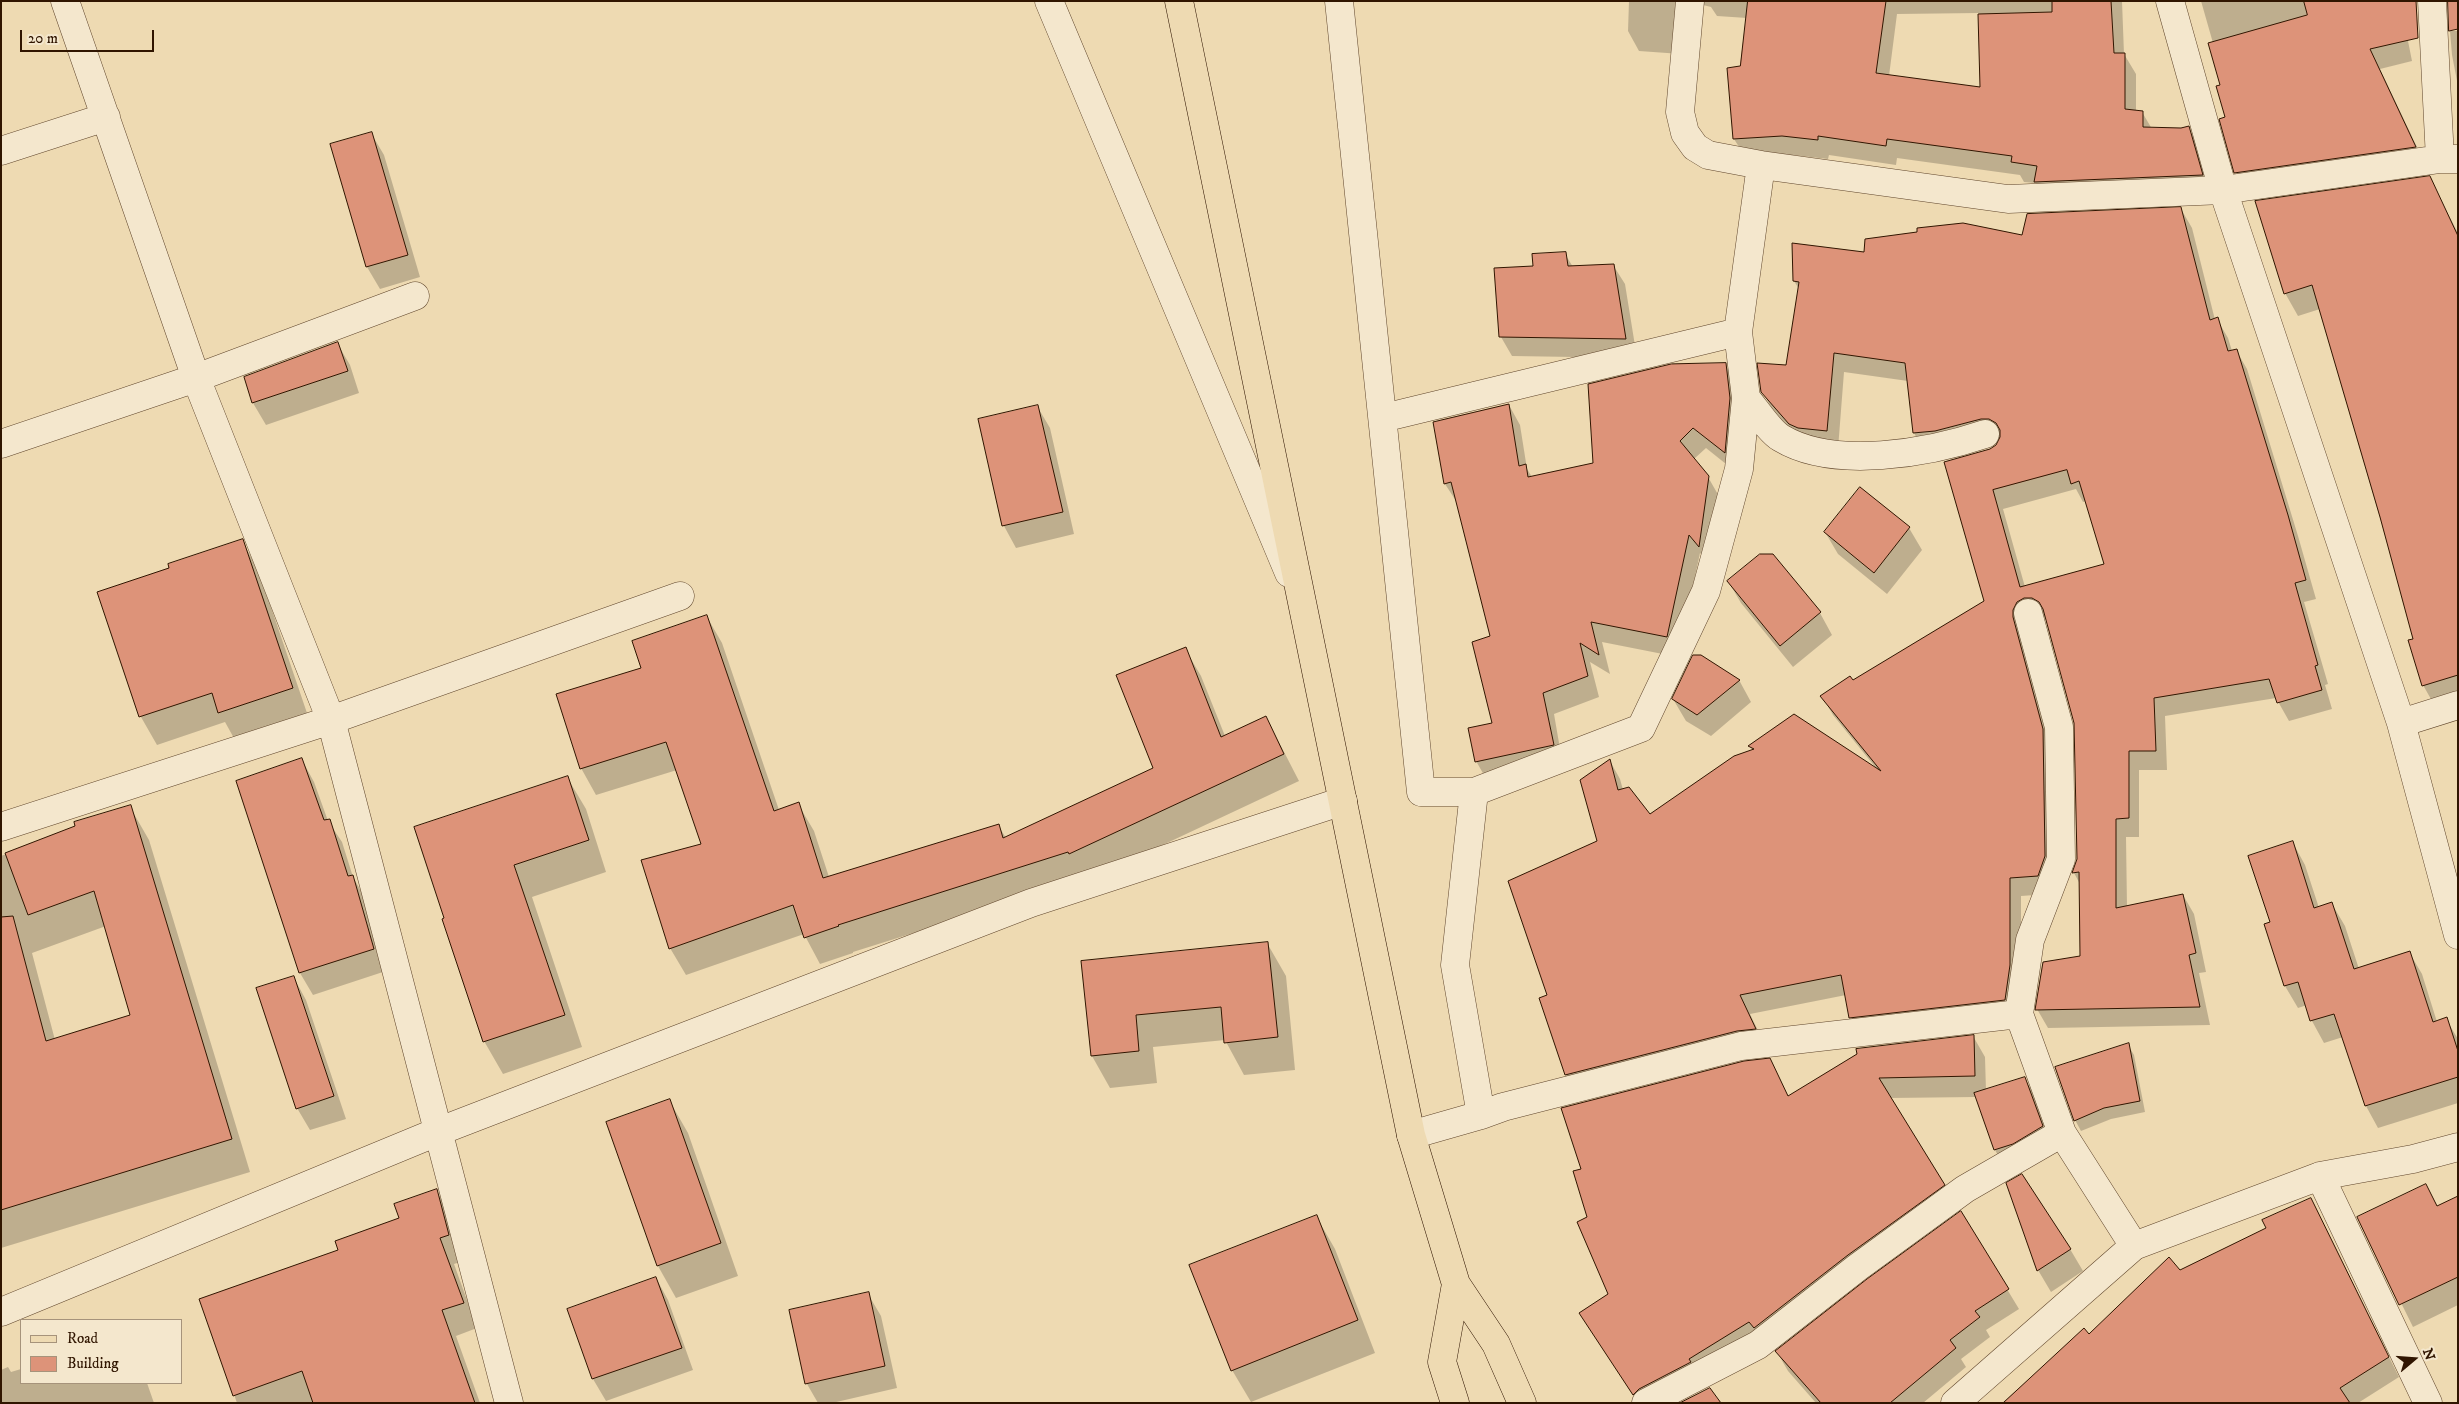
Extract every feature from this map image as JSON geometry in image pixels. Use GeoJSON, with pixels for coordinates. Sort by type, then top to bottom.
{"type":"FeatureCollection","features":[{"type":"Feature","properties":{"kind":"main road"},"geometry":{"type":"LineString","coordinates":[[1179,1],[1412,1135],[1456,1284],[1496,1344],[1522,1403]]}},
{"type":"Feature","properties":{"kind":"main road"},"geometry":{"type":"LineString","coordinates":[[1456,1284],[1442,1362],[1456,1403]]}},
{"type":"Feature","properties":{"kind":"street"},"geometry":{"type":"LineString","coordinates":[[65,1],[196,378],[331,720],[509,1403]]}},
{"type":"Feature","properties":{"kind":"street"},"geometry":{"type":"LineString","coordinates":[[1050,1],[1303,606]]}},
{"type":"Feature","properties":{"kind":"street"},"geometry":{"type":"LineString","coordinates":[[1339,1],[1422,792],[1474,792],[1641,728],[1706,591],[1739,468],[1746,398],[1738,332],[1761,165]]}},
{"type":"Feature","properties":{"kind":"street"},"geometry":{"type":"LineString","coordinates":[[1690,1],[1680,112],[1685,133],[1695,147],[1708,155],[1761,165],[2008,198],[2223,190],[2449,159],[2432,1]]}},
{"type":"Feature","properties":{"kind":"street"},"geometry":{"type":"LineString","coordinates":[[2170,1],[2223,190],[2401,723],[2458,935]]}},
{"type":"Feature","properties":{"kind":"street"},"geometry":{"type":"LineString","coordinates":[[1,151],[106,117]]}},
{"type":"Feature","properties":{"kind":"street"},"geometry":{"type":"LineString","coordinates":[[1,444],[196,378],[415,296]]}},
{"type":"Feature","properties":{"kind":"street"},"geometry":{"type":"LineString","coordinates":[[1383,418],[1738,332]]}},
{"type":"Feature","properties":{"kind":"street"},"geometry":{"type":"LineString","coordinates":[[1746,398],[1780,437],[1817,452],[1872,457],[1955,444],[1985,434]]}},
{"type":"Feature","properties":{"kind":"street"},"geometry":{"type":"LineString","coordinates":[[1,827],[331,720],[680,596]]}},
{"type":"Feature","properties":{"kind":"street"},"geometry":{"type":"LineString","coordinates":[[2028,612],[2059,727],[2060,859],[2030,940],[2019,1014],[2062,1133],[2134,1246]]}},
{"type":"Feature","properties":{"kind":"street"},"geometry":{"type":"LineString","coordinates":[[2401,723],[2458,705]]}},
{"type":"Feature","properties":{"kind":"street"},"geometry":{"type":"LineString","coordinates":[[1474,792],[1455,965],[1481,1115]]}},
{"type":"Feature","properties":{"kind":"street"},"geometry":{"type":"LineString","coordinates":[[1,1312],[437,1132],[1031,903],[1343,801]]}},
{"type":"Feature","properties":{"kind":"street"},"geometry":{"type":"LineString","coordinates":[[1412,1135],[1503,1107],[1741,1046],[2019,1014]]}},
{"type":"Feature","properties":{"kind":"street"},"geometry":{"type":"LineString","coordinates":[[1646,1403],[1758,1345],[1858,1267],[1965,1189],[2062,1133]]}},
{"type":"Feature","properties":{"kind":"street"},"geometry":{"type":"LineString","coordinates":[[1955,1403],[2134,1246],[2320,1176],[2413,1159],[2458,1147]]}},
{"type":"Feature","properties":{"kind":"street"},"geometry":{"type":"LineString","coordinates":[[2320,1176],[2428,1403]]}},
{"type":"Feature","properties":{"kind":"building"},"geometry":{"type":"Polygon","coordinates":[[[1748,1],[1886,1],[1876,73],[1980,87],[1978,14],[2052,12],[2052,1],[2111,1],[2114,53],[2125,53],[2125,109],[2143,111],[2143,127],[2181,128],[2189,126],[2203,175],[2034,182],[2037,166],[2011,162],[2012,156],[1887,139],[1886,146],[1818,136],[1818,140],[1782,136],[1733,139],[1727,68],[1740,66],[1748,1]]]}},
{"type":"Feature","properties":{"kind":"building"},"geometry":{"type":"Polygon","coordinates":[[[2304,1],[2416,1],[2418,38],[2370,49],[2416,147],[2234,173],[2219,119],[2225,117],[2216,86],[2220,85],[2208,43],[2307,15],[2304,1]]]}},
{"type":"Feature","properties":{"kind":"building"},"geometry":{"type":"Polygon","coordinates":[[[2448,1],[2458,1],[2458,29],[2449,31],[2448,1]]]}},
{"type":"Feature","properties":{"kind":"building"},"geometry":{"type":"Polygon","coordinates":[[[372,132],[408,255],[366,267],[330,144],[372,132]]]}},
{"type":"Feature","properties":{"kind":"building"},"geometry":{"type":"Polygon","coordinates":[[[2430,176],[2458,236],[2458,675],[2422,686],[2408,640],[2413,639],[2380,517],[2312,285],[2284,294],[2255,201],[2430,176]]]}},
{"type":"Feature","properties":{"kind":"building"},"geometry":{"type":"Polygon","coordinates":[[[2181,207],[2210,320],[2218,317],[2228,351],[2237,349],[2306,580],[2295,583],[2318,665],[2315,666],[2322,690],[2277,703],[2269,679],[2154,698],[2156,751],[2129,751],[2129,818],[2116,819],[2116,908],[2183,894],[2196,953],[2189,955],[2200,1007],[2035,1010],[2043,962],[2080,956],[2079,872],[2072,873],[2077,859],[2074,723],[2043,609],[2039,602],[2032,598],[2024,598],[2017,602],[2013,610],[2013,617],[2043,729],[2045,856],[2038,876],[2010,878],[2010,965],[2005,1000],[1849,1018],[1841,975],[1740,995],[1756,1029],[1737,1031],[1565,1075],[1539,998],[1547,995],[1508,881],[1597,841],[1580,780],[1610,759],[1618,790],[1629,787],[1650,814],[1734,756],[1754,749],[1748,746],[1794,714],[1881,771],[1820,696],[1850,676],[1853,680],[1984,601],[1944,462],[1990,449],[1996,445],[2000,437],[2000,430],[1996,423],[1989,419],[1981,419],[1935,431],[1913,433],[1905,363],[1834,353],[1827,431],[1798,428],[1789,424],[1761,392],[1757,363],[1786,365],[1799,282],[1793,281],[1792,243],[1864,252],[1865,239],[1917,232],[1917,228],[1963,223],[2022,235],[2027,214],[2181,207]],[[2067,470],[1993,490],[2020,587],[2104,564],[2079,481],[2071,484],[2067,470]]]}},
{"type":"Feature","properties":{"kind":"building"},"geometry":{"type":"Polygon","coordinates":[[[1566,252],[1568,266],[1614,264],[1626,339],[1499,337],[1494,268],[1533,266],[1532,254],[1566,252]]]}},
{"type":"Feature","properties":{"kind":"building"},"geometry":{"type":"Polygon","coordinates":[[[338,342],[348,371],[252,403],[244,377],[338,342]]]}},
{"type":"Feature","properties":{"kind":"building"},"geometry":{"type":"Polygon","coordinates":[[[1726,363],[1730,398],[1725,453],[1693,428],[1680,441],[1709,476],[1699,547],[1689,535],[1667,637],[1591,622],[1599,655],[1580,643],[1588,676],[1543,693],[1554,745],[1475,762],[1468,728],[1492,723],[1472,642],[1490,636],[1451,482],[1444,484],[1433,422],[1509,404],[1519,466],[1526,464],[1528,477],[1593,463],[1588,384],[1671,364],[1726,363]]]}},
{"type":"Feature","properties":{"kind":"building"},"geometry":{"type":"Polygon","coordinates":[[[1038,405],[1063,512],[1002,526],[978,419],[1038,405]]]}},
{"type":"Feature","properties":{"kind":"building"},"geometry":{"type":"Polygon","coordinates":[[[1860,487],[1910,527],[1874,573],[1824,532],[1860,487]]]}},
{"type":"Feature","properties":{"kind":"building"},"geometry":{"type":"Polygon","coordinates":[[[243,539],[293,688],[218,713],[212,693],[139,717],[97,592],[169,568],[168,564],[243,539]]]}},
{"type":"Feature","properties":{"kind":"building"},"geometry":{"type":"Polygon","coordinates":[[[1760,554],[1773,554],[1821,612],[1780,646],[1727,581],[1760,554]]]}},
{"type":"Feature","properties":{"kind":"building"},"geometry":{"type":"Polygon","coordinates":[[[707,615],[774,811],[799,802],[823,878],[999,824],[1003,838],[1153,768],[1116,675],[1186,647],[1221,737],[1266,716],[1284,754],[1069,854],[1068,852],[838,925],[804,938],[793,905],[669,949],[641,860],[701,844],[666,742],[580,769],[556,694],[641,668],[632,641],[707,615]]]}},
{"type":"Feature","properties":{"kind":"building"},"geometry":{"type":"Polygon","coordinates":[[[1693,655],[1701,655],[1740,680],[1697,715],[1672,699],[1693,655]]]}},
{"type":"Feature","properties":{"kind":"building"},"geometry":{"type":"Polygon","coordinates":[[[302,758],[324,820],[330,819],[348,876],[353,875],[374,949],[299,973],[236,781],[302,758]]]}},
{"type":"Feature","properties":{"kind":"building"},"geometry":{"type":"Polygon","coordinates":[[[568,776],[589,840],[514,865],[565,1015],[483,1042],[414,827],[568,776]]]}},
{"type":"Feature","properties":{"kind":"building"},"geometry":{"type":"Polygon","coordinates":[[[131,805],[232,1139],[1,1210],[1,917],[13,916],[46,1041],[130,1015],[94,891],[28,915],[5,853],[75,826],[74,822],[131,805]]]}},
{"type":"Feature","properties":{"kind":"building"},"geometry":{"type":"Polygon","coordinates":[[[2293,841],[2314,908],[2332,902],[2354,969],[2410,951],[2433,1022],[2447,1017],[2458,1051],[2458,1077],[2365,1106],[2334,1014],[2310,1021],[2298,982],[2284,986],[2264,924],[2270,922],[2248,856],[2293,841]]]}},
{"type":"Feature","properties":{"kind":"building"},"geometry":{"type":"Polygon","coordinates":[[[1268,942],[1278,1037],[1224,1043],[1221,1007],[1136,1015],[1139,1051],[1091,1056],[1081,961],[1268,942]]]}},
{"type":"Feature","properties":{"kind":"building"},"geometry":{"type":"Polygon","coordinates":[[[294,976],[334,1096],[296,1109],[256,988],[294,976]]]}},
{"type":"Feature","properties":{"kind":"building"},"geometry":{"type":"Polygon","coordinates":[[[1974,1035],[1975,1076],[1879,1078],[1945,1185],[1848,1255],[1754,1328],[1749,1322],[1689,1359],[1691,1362],[1639,1389],[1633,1395],[1579,1313],[1608,1294],[1577,1222],[1587,1217],[1573,1171],[1581,1169],[1561,1108],[1744,1061],[1770,1058],[1788,1096],[1857,1054],[1856,1049],[1974,1035]]]}},
{"type":"Feature","properties":{"kind":"building"},"geometry":{"type":"Polygon","coordinates":[[[2129,1043],[2140,1101],[2104,1108],[2074,1121],[2055,1067],[2129,1043]]]}},
{"type":"Feature","properties":{"kind":"building"},"geometry":{"type":"Polygon","coordinates":[[[2025,1077],[2043,1126],[2013,1144],[1994,1150],[1974,1093],[2025,1077]]]}},
{"type":"Feature","properties":{"kind":"building"},"geometry":{"type":"Polygon","coordinates":[[[670,1099],[721,1243],[657,1266],[606,1122],[670,1099]]]}},
{"type":"Feature","properties":{"kind":"building"},"geometry":{"type":"Polygon","coordinates":[[[2022,1174],[2071,1249],[2037,1271],[2006,1183],[2022,1174]]]}},
{"type":"Feature","properties":{"kind":"building"},"geometry":{"type":"Polygon","coordinates":[[[2426,1184],[2437,1206],[2458,1196],[2458,1277],[2399,1305],[2357,1217],[2426,1184]]]}},
{"type":"Feature","properties":{"kind":"building"},"geometry":{"type":"Polygon","coordinates":[[[437,1189],[449,1235],[440,1238],[464,1303],[442,1310],[475,1403],[313,1403],[302,1371],[233,1396],[199,1299],[338,1250],[335,1241],[399,1218],[394,1204],[437,1189]]]}},
{"type":"Feature","properties":{"kind":"building"},"geometry":{"type":"Polygon","coordinates":[[[2311,1198],[2389,1357],[2340,1388],[2350,1403],[2003,1403],[2084,1328],[2089,1334],[2169,1257],[2180,1270],[2266,1228],[2262,1220],[2311,1198]]]}},
{"type":"Feature","properties":{"kind":"building"},"geometry":{"type":"Polygon","coordinates":[[[1961,1211],[2009,1289],[1975,1311],[1980,1317],[1950,1340],[1956,1348],[1890,1403],[1821,1403],[1775,1351],[1867,1279],[1961,1211]]]}},
{"type":"Feature","properties":{"kind":"building"},"geometry":{"type":"Polygon","coordinates":[[[1317,1215],[1358,1320],[1231,1371],[1189,1265],[1317,1215]]]}},
{"type":"Feature","properties":{"kind":"building"},"geometry":{"type":"Polygon","coordinates":[[[656,1277],[682,1348],[592,1379],[567,1309],[656,1277]]]}},
{"type":"Feature","properties":{"kind":"building"},"geometry":{"type":"Polygon","coordinates":[[[869,1292],[885,1366],[805,1384],[789,1310],[869,1292]]]}},
{"type":"Feature","properties":{"kind":"building"},"geometry":{"type":"Polygon","coordinates":[[[1710,1388],[1721,1403],[1680,1403],[1710,1388]]]}}]}
